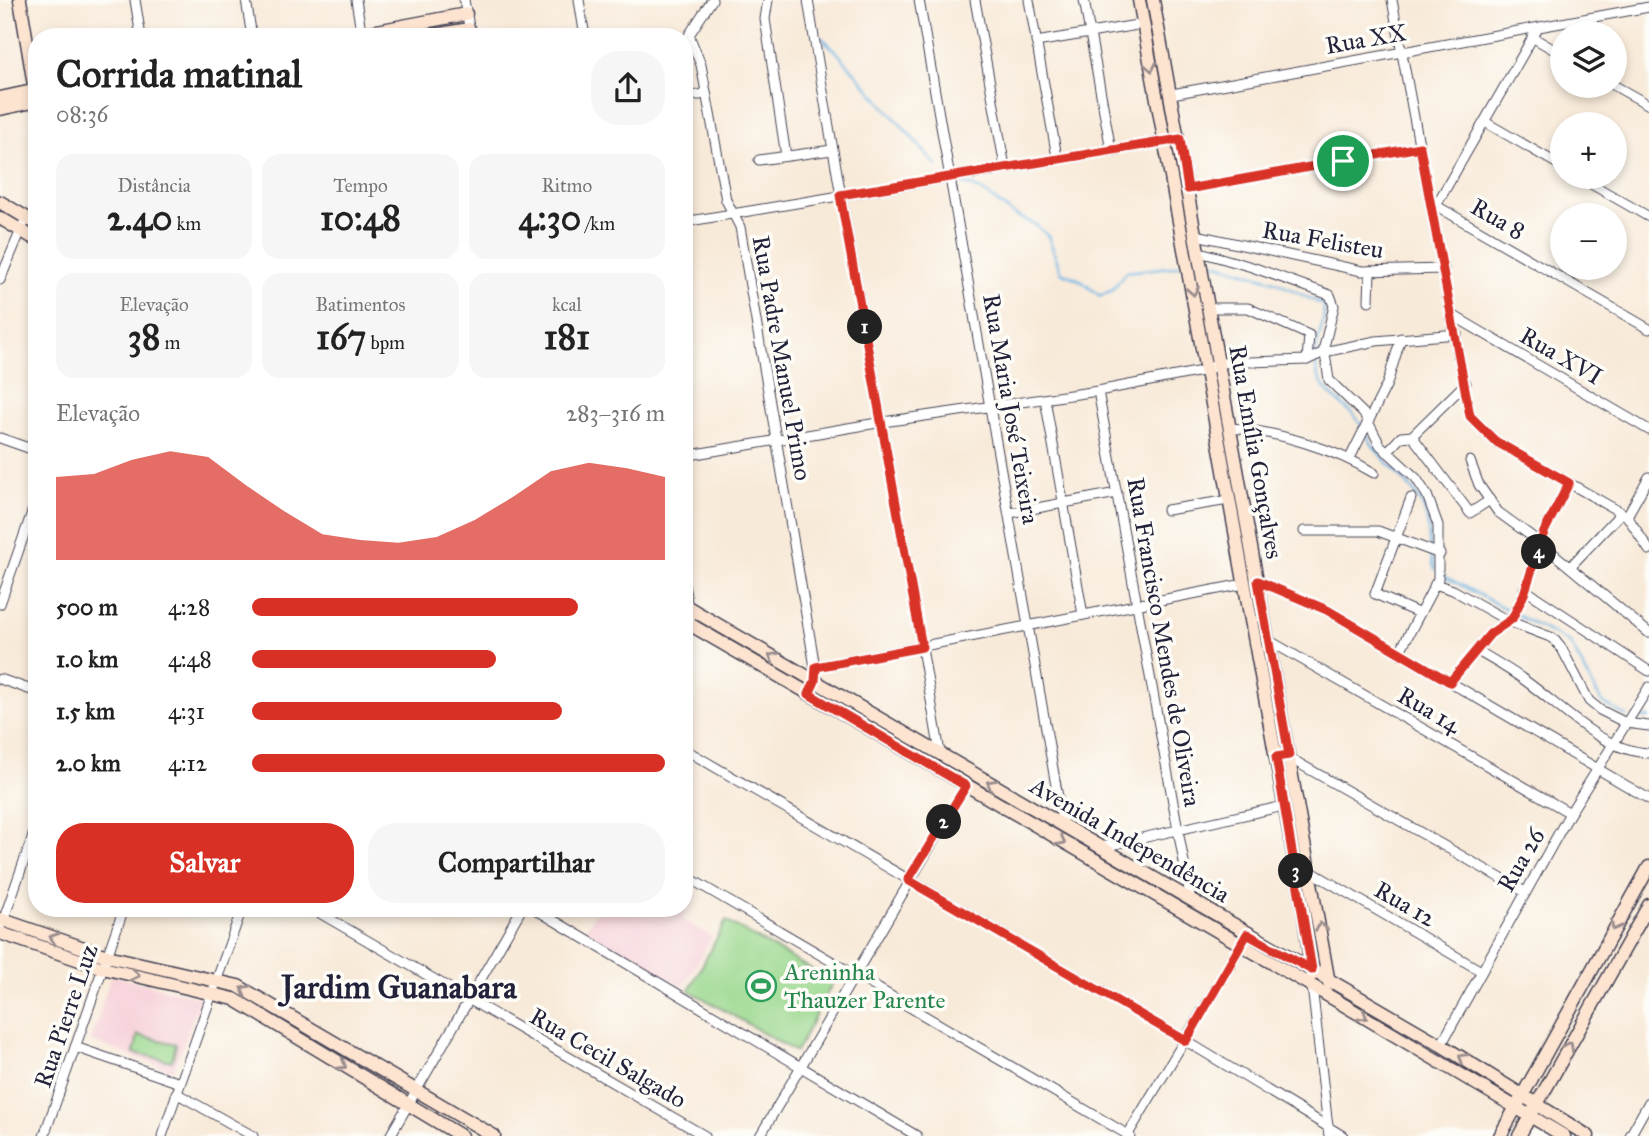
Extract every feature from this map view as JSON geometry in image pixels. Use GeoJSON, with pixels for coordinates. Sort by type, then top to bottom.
{"type":"FeatureCollection","features":[{"type":"Feature","properties":{"kind":"street"},"geometry":{"type":"LineString","coordinates":[[20,0],[28,48]]}},
{"type":"Feature","properties":{"kind":"street"},"geometry":{"type":"LineString","coordinates":[[135,0],[140,28]]}},
{"type":"Feature","properties":{"kind":"street"},"geometry":{"type":"LineString","coordinates":[[246,0],[251,28]]}},
{"type":"Feature","properties":{"kind":"street"},"geometry":{"type":"LineString","coordinates":[[356,0],[361,28]]}},
{"type":"Feature","properties":{"kind":"street"},"geometry":{"type":"LineString","coordinates":[[464,0],[469,28]]}},
{"type":"Feature","properties":{"kind":"street"},"geometry":{"type":"LineString","coordinates":[[579,0],[584,28]]}},
{"type":"Feature","properties":{"kind":"street"},"geometry":{"type":"LineString","coordinates":[[768,0],[765,19],[786,156]]}},
{"type":"Feature","properties":{"kind":"street"},"geometry":{"type":"LineString","coordinates":[[808,0],[832,150],[883,422],[940,753]]}},
{"type":"Feature","properties":{"kind":"street","name":"Rua Maria José Teixeira"},"geometry":{"type":"LineString","coordinates":[[919,0],[1063,826]]}},
{"type":"Feature","properties":{"kind":"street"},"geometry":{"type":"LineString","coordinates":[[975,0],[1005,167]]}},
{"type":"Feature","properties":{"kind":"street"},"geometry":{"type":"LineString","coordinates":[[1029,0],[1057,157]]}},
{"type":"Feature","properties":{"kind":"street"},"geometry":{"type":"LineString","coordinates":[[1084,0],[1111,150]]}},
{"type":"Feature","properties":{"kind":"street","name":"Rua Emília Gonçalves"},"geometry":{"type":"LineString","coordinates":[[1139,0],[1165,142],[1213,367],[1230,428],[1258,581],[1282,756],[1284,806],[1312,970],[1312,986]]}},
{"type":"Feature","properties":{"kind":"street","name":"Rua Emília Gonçalves"},"geometry":{"type":"LineString","coordinates":[[1153,0],[1210,308],[1213,367],[1229,499],[1244,584],[1310,871],[1330,981]]}},
{"type":"Feature","properties":{"kind":"street"},"geometry":{"type":"LineString","coordinates":[[1392,0],[1432,217],[1454,316],[1470,416],[1479,428],[1495,441],[1624,515],[1649,550]]}},
{"type":"Feature","properties":{"kind":"street","name":"Rua Padre Manuel Primo"},"geometry":{"type":"LineString","coordinates":[[692,28],[710,1]]}},
{"type":"Feature","properties":{"kind":"street","name":"Rua XX"},"geometry":{"type":"LineString","coordinates":[[1171,94],[1649,7]]}},
{"type":"Feature","properties":{"kind":"street"},"geometry":{"type":"LineString","coordinates":[[397,28],[466,14]]}},
{"type":"Feature","properties":{"kind":"street"},"geometry":{"type":"LineString","coordinates":[[1036,42],[1143,24]]}},
{"type":"Feature","properties":{"kind":"street"},"geometry":{"type":"LineString","coordinates":[[1432,217],[1435,205],[1538,28]]}},
{"type":"Feature","properties":{"kind":"street"},"geometry":{"type":"LineString","coordinates":[[1146,40],[1160,37]]}},
{"type":"Feature","properties":{"kind":"street"},"geometry":{"type":"LineString","coordinates":[[1532,37],[1550,47]]}},
{"type":"Feature","properties":{"kind":"street","name":"Rua Padre Manuel Primo"},"geometry":{"type":"LineString","coordinates":[[693,43],[699,57],[726,200],[740,227],[816,667],[815,681],[809,694]]}},
{"type":"Feature","properties":{"kind":"street"},"geometry":{"type":"LineString","coordinates":[[1627,93],[1649,105]]}},
{"type":"Feature","properties":{"kind":"street"},"geometry":{"type":"LineString","coordinates":[[693,96],[706,94]]}},
{"type":"Feature","properties":{"kind":"street"},"geometry":{"type":"LineString","coordinates":[[0,98],[28,97]]}},
{"type":"Feature","properties":{"kind":"street"},"geometry":{"type":"LineString","coordinates":[[0,109],[28,100]]}},
{"type":"Feature","properties":{"kind":"street"},"geometry":{"type":"LineString","coordinates":[[1485,122],[1550,160]]}},
{"type":"Feature","properties":{"kind":"street"},"geometry":{"type":"LineString","coordinates":[[693,220],[1057,157],[1180,139]]}},
{"type":"Feature","properties":{"kind":"street"},"geometry":{"type":"LineString","coordinates":[[1188,189],[1420,147]]}},
{"type":"Feature","properties":{"kind":"street"},"geometry":{"type":"LineString","coordinates":[[759,160],[832,150]]}},
{"type":"Feature","properties":{"kind":"street"},"geometry":{"type":"LineString","coordinates":[[1600,189],[1649,217]]}},
{"type":"Feature","properties":{"kind":"street"},"geometry":{"type":"LineString","coordinates":[[0,202],[27,224]]}},
{"type":"Feature","properties":{"kind":"street","name":"Rua 8"},"geometry":{"type":"LineString","coordinates":[[1435,205],[1649,329]]}},
{"type":"Feature","properties":{"kind":"street"},"geometry":{"type":"LineString","coordinates":[[0,218],[27,224]]}},
{"type":"Feature","properties":{"kind":"street"},"geometry":{"type":"LineString","coordinates":[[0,280],[27,224]]}},
{"type":"Feature","properties":{"kind":"street","name":"Rua Felisteu"},"geometry":{"type":"LineString","coordinates":[[1196,235],[1370,271],[1444,269]]}},
{"type":"Feature","properties":{"kind":"street"},"geometry":{"type":"LineString","coordinates":[[1200,253],[1252,267],[1329,295],[1334,306],[1324,352],[1329,380],[1368,422],[1387,452],[1416,478],[1427,495],[1438,526],[1440,568],[1437,582],[1418,613],[1399,653]]}},
{"type":"Feature","properties":{"kind":"street"},"geometry":{"type":"LineString","coordinates":[[1369,301],[1370,271]]}},
{"type":"Feature","properties":{"kind":"street"},"geometry":{"type":"LineString","coordinates":[[1210,308],[1248,308],[1309,335],[1307,360]]}},
{"type":"Feature","properties":{"kind":"street","name":"Rua XVI"},"geometry":{"type":"LineString","coordinates":[[1454,316],[1649,430]]}},
{"type":"Feature","properties":{"kind":"street"},"geometry":{"type":"LineString","coordinates":[[693,454],[883,422],[1098,391],[1213,367],[1307,360],[1324,352],[1401,338],[1457,334]]}},
{"type":"Feature","properties":{"kind":"street"},"geometry":{"type":"LineString","coordinates":[[1350,458],[1387,384],[1401,338]]}},
{"type":"Feature","properties":{"kind":"street"},"geometry":{"type":"LineString","coordinates":[[1387,452],[1401,437],[1412,436],[1466,383]]}},
{"type":"Feature","properties":{"kind":"street","name":"Rua Francisco Mendes de Oliveira"},"geometry":{"type":"LineString","coordinates":[[1098,391],[1191,901]]}},
{"type":"Feature","properties":{"kind":"street"},"geometry":{"type":"LineString","coordinates":[[1045,399],[1083,615]]}},
{"type":"Feature","properties":{"kind":"street"},"geometry":{"type":"LineString","coordinates":[[1230,428],[1265,430],[1350,458],[1374,473]]}},
{"type":"Feature","properties":{"kind":"street"},"geometry":{"type":"LineString","coordinates":[[1412,436],[1470,513],[1490,500]]}},
{"type":"Feature","properties":{"kind":"street"},"geometry":{"type":"LineString","coordinates":[[0,438],[28,448]]}},
{"type":"Feature","properties":{"kind":"street"},"geometry":{"type":"LineString","coordinates":[[1470,461],[1479,485],[1498,512],[1542,544],[1649,633]]}},
{"type":"Feature","properties":{"kind":"street"},"geometry":{"type":"LineString","coordinates":[[1570,567],[1624,515],[1649,477]]}},
{"type":"Feature","properties":{"kind":"street"},"geometry":{"type":"LineString","coordinates":[[1450,682],[1490,634],[1512,617],[1550,518],[1569,483]]}},
{"type":"Feature","properties":{"kind":"street"},"geometry":{"type":"LineString","coordinates":[[1010,513],[1117,493]]}},
{"type":"Feature","properties":{"kind":"street"},"geometry":{"type":"LineString","coordinates":[[1411,498],[1375,594],[1418,613]]}},
{"type":"Feature","properties":{"kind":"street"},"geometry":{"type":"LineString","coordinates":[[1167,510],[1229,499]]}},
{"type":"Feature","properties":{"kind":"street"},"geometry":{"type":"LineString","coordinates":[[1234,524],[1247,522]]}},
{"type":"Feature","properties":{"kind":"street"},"geometry":{"type":"LineString","coordinates":[[0,604],[28,524]]}},
{"type":"Feature","properties":{"kind":"street"},"geometry":{"type":"LineString","coordinates":[[1304,531],[1354,529],[1395,536],[1440,554]]}},
{"type":"Feature","properties":{"kind":"street"},"geometry":{"type":"LineString","coordinates":[[1258,581],[1327,610],[1649,799]]}},
{"type":"Feature","properties":{"kind":"street"},"geometry":{"type":"LineString","coordinates":[[1437,582],[1553,638],[1562,649],[1589,701],[1600,710],[1626,722],[1649,726]]}},
{"type":"Feature","properties":{"kind":"street"},"geometry":{"type":"LineString","coordinates":[[816,667],[1244,584]]}},
{"type":"Feature","properties":{"kind":"street"},"geometry":{"type":"LineString","coordinates":[[1524,589],[1649,671]]}},
{"type":"Feature","properties":{"kind":"street","name":"Avenida Independência"},"geometry":{"type":"LineString","coordinates":[[693,610],[1441,1045],[1521,1094],[1533,1111],[1564,1136]]}},
{"type":"Feature","properties":{"kind":"street","name":"Avenida Independência"},"geometry":{"type":"LineString","coordinates":[[693,631],[809,694],[1517,1108],[1533,1111],[1588,1136]]}},
{"type":"Feature","properties":{"kind":"street","name":"Rua 14"},"geometry":{"type":"LineString","coordinates":[[1268,640],[1570,813]]}},
{"type":"Feature","properties":{"kind":"street"},"geometry":{"type":"LineString","coordinates":[[1476,650],[1525,680],[1575,722],[1614,743],[1649,753]]}},
{"type":"Feature","properties":{"kind":"street"},"geometry":{"type":"LineString","coordinates":[[0,679],[28,689]]}},
{"type":"Feature","properties":{"kind":"street","name":"Rua 26"},"geometry":{"type":"LineString","coordinates":[[1441,1045],[1570,813],[1649,687]]}},
{"type":"Feature","properties":{"kind":"street"},"geometry":{"type":"LineString","coordinates":[[693,755],[1186,1041],[1328,1132],[1343,1136]]}},
{"type":"Feature","properties":{"kind":"street"},"geometry":{"type":"LineString","coordinates":[[1282,756],[1525,891]]}},
{"type":"Feature","properties":{"kind":"street"},"geometry":{"type":"LineString","coordinates":[[760,1136],[908,880],[966,786]]}},
{"type":"Feature","properties":{"kind":"street"},"geometry":{"type":"LineString","coordinates":[[1102,848],[1284,806]]}},
{"type":"Feature","properties":{"kind":"street"},"geometry":{"type":"LineString","coordinates":[[28,850],[1,926],[105,962],[217,986],[238,986],[494,1136]]}},
{"type":"Feature","properties":{"kind":"street"},"geometry":{"type":"LineString","coordinates":[[1500,1136],[1649,867]]}},
{"type":"Feature","properties":{"kind":"street","name":"Rua 12"},"geometry":{"type":"LineString","coordinates":[[1310,871],[1481,971]]}},
{"type":"Feature","properties":{"kind":"street"},"geometry":{"type":"LineString","coordinates":[[693,880],[1128,1135],[1247,934]]}},
{"type":"Feature","properties":{"kind":"street"},"geometry":{"type":"LineString","coordinates":[[1519,1136],[1649,905]]}},
{"type":"Feature","properties":{"kind":"street","name":"Rua Pierre Luz"},"geometry":{"type":"LineString","coordinates":[[44,1136],[121,917]]}},
{"type":"Feature","properties":{"kind":"street"},"geometry":{"type":"LineString","coordinates":[[162,1136],[239,917]]}},
{"type":"Feature","properties":{"kind":"street","name":"Rua Cecil Salgado"},"geometry":{"type":"LineString","coordinates":[[327,917],[705,1136]]}},
{"type":"Feature","properties":{"kind":"street"},"geometry":{"type":"LineString","coordinates":[[390,1136],[517,917]]}},
{"type":"Feature","properties":{"kind":"street"},"geometry":{"type":"LineString","coordinates":[[548,917],[917,1136]]}},
{"type":"Feature","properties":{"kind":"street"},"geometry":{"type":"LineString","coordinates":[[1315,1014],[1330,981]]}},
{"type":"Feature","properties":{"kind":"street"},"geometry":{"type":"LineString","coordinates":[[217,986],[234,999],[461,1136]]}},
{"type":"Feature","properties":{"kind":"street"},"geometry":{"type":"LineString","coordinates":[[1312,986],[1328,1132]]}},
{"type":"Feature","properties":{"kind":"street"},"geometry":{"type":"LineString","coordinates":[[75,1047],[180,1083]]}},
{"type":"Feature","properties":{"kind":"street"},"geometry":{"type":"LineString","coordinates":[[176,1093],[253,1136]]}},
{"type":"Feature","properties":{"kind":"street"},"geometry":{"type":"LineString","coordinates":[[1630,1136],[1649,1102]]}},
{"type":"Feature","properties":{"kind":"shaded area"},"geometry":{"type":"Polygon","coordinates":[[[593,917],[683,917],[682,919],[712,937],[683,988],[585,931],[593,917]]]}},
{"type":"Feature","properties":{"kind":"shaded area"},"geometry":{"type":"Polygon","coordinates":[[[114,976],[201,998],[173,1071],[91,1041],[110,978],[114,976]]]}},
{"type":"Feature","properties":{"kind":"green space","name":"Areninha Thauzer Parente"},"geometry":{"type":"Polygon","coordinates":[[[726,921],[833,982],[796,1052],[689,990],[726,921]]]}},
{"type":"Feature","properties":{"kind":"green space"},"geometry":{"type":"Polygon","coordinates":[[[138,1035],[176,1044],[172,1061],[134,1053],[138,1035]]]}},
{"type":"Feature","properties":{"kind":"waterway"},"geometry":{"type":"LineString","coordinates":[[822,38],[937,166]]}},
{"type":"Feature","properties":{"kind":"waterway"},"geometry":{"type":"LineString","coordinates":[[961,182],[983,191],[1013,214],[1036,225],[1048,236],[1061,272],[1080,280],[1100,296],[1111,291],[1126,272],[1179,266]]}},
{"type":"Feature","properties":{"kind":"waterway"},"geometry":{"type":"LineString","coordinates":[[1211,262],[1274,281],[1323,305],[1323,322],[1315,361],[1317,372],[1326,390],[1363,428]]}},
{"type":"Feature","properties":{"kind":"waterway"},"geometry":{"type":"LineString","coordinates":[[1366,434],[1420,501],[1426,517],[1435,569]]}},
{"type":"Feature","properties":{"kind":"waterway"},"geometry":{"type":"LineString","coordinates":[[1440,574],[1570,643],[1602,703],[1627,716]]}},
{"type":"Feature","properties":{"kind":"waterway"},"geometry":{"type":"LineString","coordinates":[[1634,717],[1649,718]]}},
{"type":"Feature","properties":{"kind":"place","name":"Areninha Thauzer Parente"},"geometry":{"type":"Point","coordinates":[761,986]}},
{"type":"Feature","properties":{"kind":"district","name":"Jardim Guanabara"},"geometry":{"type":"Point","coordinates":[399,987]}},
{"type":"Feature","properties":{"kind":"route"},"geometry":{"type":"LineString","coordinates":[[1180,139],[1188,189],[1343,161],[1420,147],[1454,316],[1470,416],[1485,434],[1495,441],[1569,483],[1544,532],[1542,544],[1524,587],[1524,594],[1512,619],[1490,634],[1450,682],[1327,610],[1258,581],[1289,755],[1276,757],[1312,970],[1247,934],[1186,1041],[908,880],[966,786],[809,694],[815,681],[816,667],[922,647],[840,195],[1057,157],[1180,139]]}}]}
